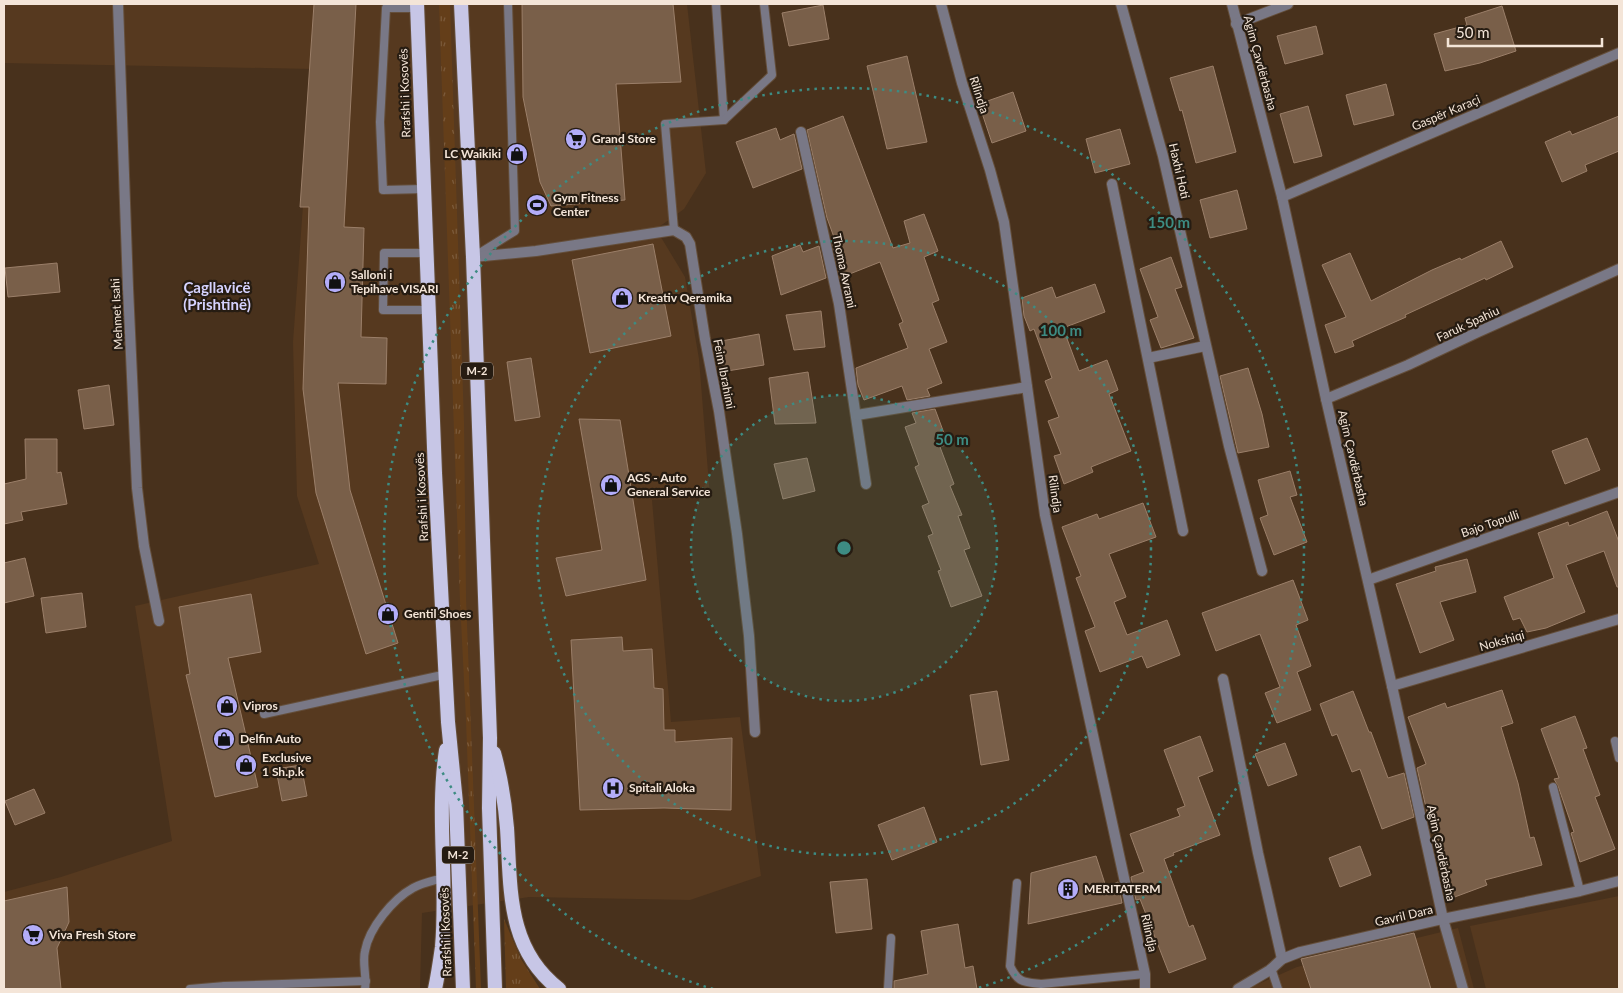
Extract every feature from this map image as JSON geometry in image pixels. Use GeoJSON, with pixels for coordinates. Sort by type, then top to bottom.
{"type":"FeatureCollection","features":[{"type":"Feature","properties":{"kind":"highway","name":"M-2"},"geometry":{"type":"LineString","coordinates":[[462,4],[490,738],[489,808],[494,989]]}},
{"type":"Feature","properties":{"kind":"highway","name":"Rrafshi i Kosovës"},"geometry":{"type":"LineString","coordinates":[[417,6],[435,473],[447,674],[448,722],[456,803],[463,989]]}},
{"type":"Feature","properties":{"kind":"highway"},"geometry":{"type":"LineString","coordinates":[[435,989],[442,947],[441,793],[448,722]]}},
{"type":"Feature","properties":{"kind":"highway"},"geometry":{"type":"LineString","coordinates":[[490,738],[500,774],[504,799],[510,892],[517,928],[524,946],[536,964],[549,982],[559,989]]}},
{"type":"Feature","properties":{"kind":"street","name":"Mehmet Isahi"},"geometry":{"type":"LineString","coordinates":[[118,4],[137,488],[144,546],[159,621]]}},
{"type":"Feature","properties":{"kind":"street","name":"Rilindja"},"geometry":{"type":"LineString","coordinates":[[941,4],[962,83],[990,170],[1004,222],[1045,515],[1145,974],[1146,989]]}},
{"type":"Feature","properties":{"kind":"street","name":"Haxhi Hoti"},"geometry":{"type":"LineString","coordinates":[[1121,4],[1164,156],[1205,346],[1262,571]]}},
{"type":"Feature","properties":{"kind":"street","name":"Agim Çavdërbasha"},"geometry":{"type":"LineString","coordinates":[[1232,4],[1282,196],[1443,920],[1463,989]]}},
{"type":"Feature","properties":{"kind":"street"},"geometry":{"type":"LineString","coordinates":[[1236,24],[1288,4]]}},
{"type":"Feature","properties":{"kind":"street","name":"Gaspër Karaçi"},"geometry":{"type":"LineString","coordinates":[[1282,196],[1619,53]]}},
{"type":"Feature","properties":{"kind":"street","name":"Thoma Avrami"},"geometry":{"type":"LineString","coordinates":[[801,132],[839,304],[866,484]]}},
{"type":"Feature","properties":{"kind":"street"},"geometry":{"type":"LineString","coordinates":[[1112,184],[1183,531]]}},
{"type":"Feature","properties":{"kind":"street"},"geometry":{"type":"LineString","coordinates":[[473,257],[536,251],[674,230]]}},
{"type":"Feature","properties":{"kind":"street","name":"Feim Ibrahimi"},"geometry":{"type":"LineString","coordinates":[[674,230],[686,237],[690,244],[719,411],[737,534],[749,636],[755,732]]}},
{"type":"Feature","properties":{"kind":"street","name":"Faruk Spahiu"},"geometry":{"type":"LineString","coordinates":[[1326,399],[1408,365],[1619,269]]}},
{"type":"Feature","properties":{"kind":"street"},"geometry":{"type":"LineString","coordinates":[[1148,358],[1205,346]]}},
{"type":"Feature","properties":{"kind":"street"},"geometry":{"type":"LineString","coordinates":[[857,415],[1027,387]]}},
{"type":"Feature","properties":{"kind":"street","name":"Bajo Topulli"},"geometry":{"type":"LineString","coordinates":[[1368,580],[1619,492]]}},
{"type":"Feature","properties":{"kind":"street","name":"Nokshiqi"},"geometry":{"type":"LineString","coordinates":[[1392,686],[1619,619]]}},
{"type":"Feature","properties":{"kind":"street"},"geometry":{"type":"LineString","coordinates":[[1224,679],[1258,853],[1282,959]]}},
{"type":"Feature","properties":{"kind":"street","name":"Gavril Dara"},"geometry":{"type":"LineString","coordinates":[[1238,989],[1282,959],[1300,952],[1580,891],[1619,880]]}},
{"type":"Feature","properties":{"kind":"lane"},"geometry":{"type":"LineString","coordinates":[[473,257],[515,231],[508,4]]}},
{"type":"Feature","properties":{"kind":"lane"},"geometry":{"type":"LineString","coordinates":[[716,4],[724,120]]}},
{"type":"Feature","properties":{"kind":"lane"},"geometry":{"type":"LineString","coordinates":[[674,230],[665,124],[724,120],[772,75],[764,4]]}},
{"type":"Feature","properties":{"kind":"lane"},"geometry":{"type":"LineString","coordinates":[[417,6],[386,8],[380,122],[382,190],[424,189]]}},
{"type":"Feature","properties":{"kind":"lane"},"geometry":{"type":"LineString","coordinates":[[427,253],[384,253],[383,310],[429,310]]}},
{"type":"Feature","properties":{"kind":"lane"},"geometry":{"type":"LineString","coordinates":[[264,714],[447,674]]}},
{"type":"Feature","properties":{"kind":"lane"},"geometry":{"type":"LineString","coordinates":[[1615,741],[1619,758]]}},
{"type":"Feature","properties":{"kind":"lane"},"geometry":{"type":"LineString","coordinates":[[1553,787],[1580,891]]}},
{"type":"Feature","properties":{"kind":"lane"},"geometry":{"type":"LineString","coordinates":[[190,989],[365,985],[364,951],[375,925],[394,903],[413,888],[443,878]]}},
{"type":"Feature","properties":{"kind":"lane"},"geometry":{"type":"LineString","coordinates":[[1017,883],[1010,966],[1015,977],[1024,982],[1041,984],[1145,974]]}},
{"type":"Feature","properties":{"kind":"lane"},"geometry":{"type":"LineString","coordinates":[[888,989],[891,938]]}},
{"type":"Feature","properties":{"kind":"lane"},"geometry":{"type":"LineString","coordinates":[[1271,968],[1278,989]]}},
{"type":"Feature","properties":{"kind":"shaded area"},"geometry":{"type":"Polygon","coordinates":[[[4,4],[687,4],[706,173],[684,209],[656,229],[685,277],[699,359],[710,497],[652,500],[671,722],[740,717],[761,876],[690,900],[529,897],[422,913],[420,989],[4,989],[4,892],[61,877],[172,841],[135,606],[319,564],[297,496],[293,342],[313,69],[4,63],[4,4]]]}},
{"type":"Feature","properties":{"kind":"shaded area"},"geometry":{"type":"Polygon","coordinates":[[[1619,896],[1619,989],[1486,989],[1470,926],[1619,896]]]}},
{"type":"Feature","properties":{"kind":"shaded area"},"geometry":{"type":"Polygon","coordinates":[[[1458,928],[1474,989],[1247,989],[1297,967],[1458,928]]]}},
{"type":"Feature","properties":{"kind":"green space"},"geometry":{"type":"Polygon","coordinates":[[[439,4],[450,4],[464,424],[466,599],[481,989],[476,989],[439,4]]]}},
{"type":"Feature","properties":{"kind":"green space"},"geometry":{"type":"Polygon","coordinates":[[[504,919],[521,959],[540,989],[506,989],[504,919]]]}},
{"type":"Feature","properties":{"kind":"building"},"geometry":{"type":"Polygon","coordinates":[[[314,4],[356,4],[344,227],[364,228],[361,337],[387,338],[386,384],[338,383],[350,490],[398,643],[366,654],[316,493],[303,389],[309,207],[300,207],[314,4]]]}},
{"type":"Feature","properties":{"kind":"building","name":"Grand Store"},"geometry":{"type":"Polygon","coordinates":[[[522,4],[673,4],[681,82],[616,84],[625,200],[551,206],[540,182],[523,97],[522,4]]]}},
{"type":"Feature","properties":{"kind":"building"},"geometry":{"type":"Polygon","coordinates":[[[823,5],[829,39],[789,46],[782,13],[823,5]]]}},
{"type":"Feature","properties":{"kind":"building"},"geometry":{"type":"Polygon","coordinates":[[[1502,6],[1516,51],[1480,63],[1445,71],[1434,34],[1467,25],[1465,18],[1502,6]]]}},
{"type":"Feature","properties":{"kind":"building"},"geometry":{"type":"Polygon","coordinates":[[[1316,26],[1323,54],[1285,64],[1277,36],[1316,26]]]}},
{"type":"Feature","properties":{"kind":"building"},"geometry":{"type":"Polygon","coordinates":[[[907,56],[927,142],[887,149],[867,66],[907,56]]]}},
{"type":"Feature","properties":{"kind":"building"},"geometry":{"type":"Polygon","coordinates":[[[1213,66],[1236,152],[1196,163],[1182,110],[1180,111],[1170,78],[1213,66]]]}},
{"type":"Feature","properties":{"kind":"building"},"geometry":{"type":"Polygon","coordinates":[[[1386,84],[1394,115],[1354,125],[1346,95],[1386,84]]]}},
{"type":"Feature","properties":{"kind":"building"},"geometry":{"type":"Polygon","coordinates":[[[1013,92],[1026,131],[992,143],[979,104],[1013,92]]]}},
{"type":"Feature","properties":{"kind":"building"},"geometry":{"type":"Polygon","coordinates":[[[1308,106],[1322,156],[1294,163],[1280,114],[1308,106]]]}},
{"type":"Feature","properties":{"kind":"building"},"geometry":{"type":"Polygon","coordinates":[[[843,116],[893,248],[910,243],[904,221],[924,214],[938,251],[924,257],[939,300],[932,303],[947,342],[929,349],[942,383],[927,389],[930,396],[907,400],[902,386],[864,400],[858,385],[856,368],[908,348],[899,324],[903,322],[880,262],[842,277],[839,273],[832,241],[835,240],[827,218],[807,130],[843,116]]]}},
{"type":"Feature","properties":{"kind":"building"},"geometry":{"type":"Polygon","coordinates":[[[1619,116],[1619,151],[1585,165],[1587,171],[1562,182],[1545,142],[1570,131],[1572,135],[1619,116]]]}},
{"type":"Feature","properties":{"kind":"building"},"geometry":{"type":"Polygon","coordinates":[[[776,128],[780,140],[794,134],[802,169],[753,188],[736,142],[776,128]]]}},
{"type":"Feature","properties":{"kind":"building"},"geometry":{"type":"Polygon","coordinates":[[[1120,129],[1130,164],[1095,173],[1086,139],[1120,129]]]}},
{"type":"Feature","properties":{"kind":"building"},"geometry":{"type":"Polygon","coordinates":[[[1237,190],[1247,229],[1210,238],[1200,200],[1237,190]]]}},
{"type":"Feature","properties":{"kind":"building"},"geometry":{"type":"Polygon","coordinates":[[[1501,241],[1513,267],[1405,315],[1406,317],[1352,341],[1354,346],[1335,353],[1325,325],[1346,317],[1322,265],[1350,253],[1371,301],[1432,270],[1460,258],[1461,260],[1501,241]]]}},
{"type":"Feature","properties":{"kind":"building","name":"Kreativ Qeramika"},"geometry":{"type":"Polygon","coordinates":[[[653,244],[671,336],[590,353],[572,260],[653,244]]]}},
{"type":"Feature","properties":{"kind":"building"},"geometry":{"type":"Polygon","coordinates":[[[800,245],[803,252],[819,246],[826,278],[781,295],[772,256],[800,245]]]}},
{"type":"Feature","properties":{"kind":"building"},"geometry":{"type":"Polygon","coordinates":[[[1171,257],[1182,287],[1175,289],[1194,338],[1161,348],[1150,320],[1158,317],[1140,269],[1171,257]]]}},
{"type":"Feature","properties":{"kind":"building"},"geometry":{"type":"Polygon","coordinates":[[[57,263],[60,292],[8,297],[5,268],[57,263]]]}},
{"type":"Feature","properties":{"kind":"building"},"geometry":{"type":"Polygon","coordinates":[[[1095,284],[1105,312],[1063,328],[1079,371],[1107,360],[1118,390],[1109,394],[1131,451],[1091,467],[1093,472],[1064,484],[1054,456],[1061,454],[1048,421],[1059,417],[1045,381],[1052,378],[1034,329],[1030,331],[1024,316],[1022,298],[1052,287],[1056,298],[1095,284]]]}},
{"type":"Feature","properties":{"kind":"building"},"geometry":{"type":"Polygon","coordinates":[[[821,311],[825,347],[794,350],[786,315],[821,311]]]}},
{"type":"Feature","properties":{"kind":"building"},"geometry":{"type":"Polygon","coordinates":[[[759,334],[764,365],[721,372],[716,342],[759,334]]]}},
{"type":"Feature","properties":{"kind":"building"},"geometry":{"type":"Polygon","coordinates":[[[531,358],[540,417],[515,421],[507,362],[531,358]]]}},
{"type":"Feature","properties":{"kind":"building"},"geometry":{"type":"Polygon","coordinates":[[[1248,368],[1262,414],[1269,447],[1238,453],[1220,376],[1248,368]]]}},
{"type":"Feature","properties":{"kind":"building"},"geometry":{"type":"Polygon","coordinates":[[[808,372],[816,423],[775,424],[769,378],[808,372]]]}},
{"type":"Feature","properties":{"kind":"building"},"geometry":{"type":"Polygon","coordinates":[[[109,385],[114,425],[84,429],[78,390],[109,385]]]}},
{"type":"Feature","properties":{"kind":"building"},"geometry":{"type":"Polygon","coordinates":[[[935,409],[948,444],[940,447],[954,484],[950,486],[962,515],[958,516],[970,548],[964,550],[982,596],[951,607],[938,571],[941,570],[928,536],[933,534],[922,506],[929,503],[915,467],[919,465],[905,427],[916,423],[912,413],[935,409]]]}},
{"type":"Feature","properties":{"kind":"building","name":"AGS - Auto General Service"},"geometry":{"type":"Polygon","coordinates":[[[579,419],[620,420],[646,580],[566,596],[556,558],[602,550],[579,419]]]}},
{"type":"Feature","properties":{"kind":"building"},"geometry":{"type":"Polygon","coordinates":[[[1587,438],[1600,470],[1565,484],[1552,451],[1587,438]]]}},
{"type":"Feature","properties":{"kind":"building"},"geometry":{"type":"Polygon","coordinates":[[[25,439],[57,439],[57,473],[61,472],[67,504],[21,512],[23,520],[4,524],[4,484],[26,479],[25,439]]]}},
{"type":"Feature","properties":{"kind":"building"},"geometry":{"type":"Polygon","coordinates":[[[807,458],[815,491],[783,499],[774,464],[807,458]]]}},
{"type":"Feature","properties":{"kind":"building"},"geometry":{"type":"Polygon","coordinates":[[[1290,471],[1297,495],[1290,497],[1307,542],[1274,555],[1260,518],[1268,515],[1258,480],[1290,471]]]}},
{"type":"Feature","properties":{"kind":"building"},"geometry":{"type":"Polygon","coordinates":[[[1143,503],[1156,537],[1109,554],[1126,597],[1114,602],[1127,635],[1167,620],[1180,655],[1147,668],[1142,656],[1100,672],[1085,631],[1095,627],[1076,578],[1081,576],[1062,527],[1097,514],[1099,519],[1143,503]]]}},
{"type":"Feature","properties":{"kind":"building"},"geometry":{"type":"Polygon","coordinates":[[[1607,511],[1619,542],[1619,587],[1617,587],[1604,551],[1566,565],[1585,612],[1546,628],[1527,632],[1520,618],[1513,620],[1504,597],[1554,578],[1538,533],[1568,522],[1569,526],[1607,511]]]}},
{"type":"Feature","properties":{"kind":"building"},"geometry":{"type":"Polygon","coordinates":[[[25,558],[34,596],[4,603],[4,563],[25,558]]]}},
{"type":"Feature","properties":{"kind":"building"},"geometry":{"type":"Polygon","coordinates":[[[1467,559],[1476,592],[1440,602],[1454,640],[1420,653],[1396,584],[1436,571],[1435,567],[1467,559]]]}},
{"type":"Feature","properties":{"kind":"building"},"geometry":{"type":"Polygon","coordinates":[[[1293,580],[1308,620],[1296,625],[1311,666],[1297,672],[1311,710],[1277,723],[1265,693],[1280,687],[1260,634],[1216,651],[1202,613],[1293,580]]]}},
{"type":"Feature","properties":{"kind":"building"},"geometry":{"type":"Polygon","coordinates":[[[82,593],[86,627],[46,633],[41,598],[82,593]]]}},
{"type":"Feature","properties":{"kind":"building"},"geometry":{"type":"Polygon","coordinates":[[[251,594],[261,652],[228,658],[258,787],[215,797],[186,675],[190,674],[179,607],[251,594]]]}},
{"type":"Feature","properties":{"kind":"building"},"geometry":{"type":"Polygon","coordinates":[[[622,637],[623,651],[652,649],[654,688],[663,689],[664,730],[675,730],[675,742],[732,738],[731,810],[664,808],[580,810],[571,640],[622,637]]]}},
{"type":"Feature","properties":{"kind":"building"},"geometry":{"type":"Polygon","coordinates":[[[1502,690],[1513,723],[1501,727],[1518,783],[1530,838],[1534,837],[1542,865],[1485,880],[1487,885],[1452,898],[1441,869],[1448,867],[1427,812],[1417,768],[1426,764],[1408,717],[1445,703],[1447,708],[1502,690]]]}},
{"type":"Feature","properties":{"kind":"building"},"geometry":{"type":"Polygon","coordinates":[[[997,691],[1009,760],[981,765],[970,695],[997,691]]]}},
{"type":"Feature","properties":{"kind":"building"},"geometry":{"type":"Polygon","coordinates":[[[1353,691],[1388,778],[1404,773],[1414,817],[1382,829],[1360,769],[1352,772],[1337,734],[1332,736],[1320,704],[1353,691]]]}},
{"type":"Feature","properties":{"kind":"building"},"geometry":{"type":"Polygon","coordinates":[[[1575,716],[1587,748],[1583,749],[1600,795],[1595,797],[1615,849],[1580,862],[1571,833],[1574,832],[1554,779],[1559,778],[1541,729],[1575,716]]]}},
{"type":"Feature","properties":{"kind":"building"},"geometry":{"type":"Polygon","coordinates":[[[1200,736],[1213,771],[1198,777],[1220,835],[1173,853],[1174,855],[1164,859],[1189,927],[1193,925],[1206,959],[1169,973],[1140,899],[1136,900],[1131,877],[1144,872],[1130,834],[1180,816],[1177,809],[1185,806],[1164,750],[1200,736]]]}},
{"type":"Feature","properties":{"kind":"building"},"geometry":{"type":"Polygon","coordinates":[[[1285,743],[1297,775],[1268,786],[1255,754],[1285,743]]]}},
{"type":"Feature","properties":{"kind":"building"},"geometry":{"type":"Polygon","coordinates":[[[301,765],[307,796],[282,801],[276,769],[301,765]]]}},
{"type":"Feature","properties":{"kind":"building"},"geometry":{"type":"Polygon","coordinates":[[[34,789],[45,813],[15,825],[5,801],[34,789]]]}},
{"type":"Feature","properties":{"kind":"building"},"geometry":{"type":"Polygon","coordinates":[[[924,807],[937,842],[892,860],[878,825],[924,807]]]}},
{"type":"Feature","properties":{"kind":"building"},"geometry":{"type":"Polygon","coordinates":[[[1360,846],[1371,875],[1340,887],[1329,858],[1360,846]]]}},
{"type":"Feature","properties":{"kind":"building","name":"MERITATERM"},"geometry":{"type":"Polygon","coordinates":[[[1096,856],[1106,887],[1118,882],[1122,903],[1028,924],[1031,873],[1096,856]]]}},
{"type":"Feature","properties":{"kind":"building"},"geometry":{"type":"Polygon","coordinates":[[[867,879],[872,929],[836,933],[830,882],[867,879]]]}},
{"type":"Feature","properties":{"kind":"building","name":"Viva Fresh Store"},"geometry":{"type":"Polygon","coordinates":[[[67,887],[69,922],[57,948],[61,989],[4,989],[4,901],[67,887]]]}},
{"type":"Feature","properties":{"kind":"building"},"geometry":{"type":"Polygon","coordinates":[[[958,924],[965,968],[973,966],[977,989],[894,989],[894,981],[928,974],[921,931],[958,924]]]}},
{"type":"Feature","properties":{"kind":"building"},"geometry":{"type":"Polygon","coordinates":[[[1414,933],[1431,989],[1311,989],[1301,959],[1414,933]]]}},
{"type":"Feature","properties":{"kind":"place","name":"Grand Store"},"geometry":{"type":"Point","coordinates":[576,139]}},
{"type":"Feature","properties":{"kind":"place","name":"LC Waikiki"},"geometry":{"type":"Point","coordinates":[517,154]}},
{"type":"Feature","properties":{"kind":"place","name":"Gym Fitness Center"},"geometry":{"type":"Point","coordinates":[537,205]}},
{"type":"Feature","properties":{"kind":"place","name":"Salloni i Tepihave VISARI"},"geometry":{"type":"Point","coordinates":[335,282]}},
{"type":"Feature","properties":{"kind":"place","name":"Kreativ Qeramika"},"geometry":{"type":"Point","coordinates":[622,298]}},
{"type":"Feature","properties":{"kind":"place","name":"AGS - Auto General Service"},"geometry":{"type":"Point","coordinates":[611,485]}},
{"type":"Feature","properties":{"kind":"place","name":"Gentil Shoes"},"geometry":{"type":"Point","coordinates":[388,614]}},
{"type":"Feature","properties":{"kind":"place","name":"Vipros"},"geometry":{"type":"Point","coordinates":[227,706]}},
{"type":"Feature","properties":{"kind":"place","name":"Delfin Auto"},"geometry":{"type":"Point","coordinates":[224,739]}},
{"type":"Feature","properties":{"kind":"place","name":"Exclusive 1 Sh.p.k"},"geometry":{"type":"Point","coordinates":[246,765]}},
{"type":"Feature","properties":{"kind":"place","name":"Spitali Aloka"},"geometry":{"type":"Point","coordinates":[613,788]}},
{"type":"Feature","properties":{"kind":"place","name":"MERITATERM"},"geometry":{"type":"Point","coordinates":[1068,889]}},
{"type":"Feature","properties":{"kind":"place","name":"Viva Fresh Store"},"geometry":{"type":"Point","coordinates":[33,935]}},
{"type":"Feature","properties":{"kind":"district","name":"Çagllavicë (Prishtinë)"},"geometry":{"type":"Point","coordinates":[217,296]}}]}
